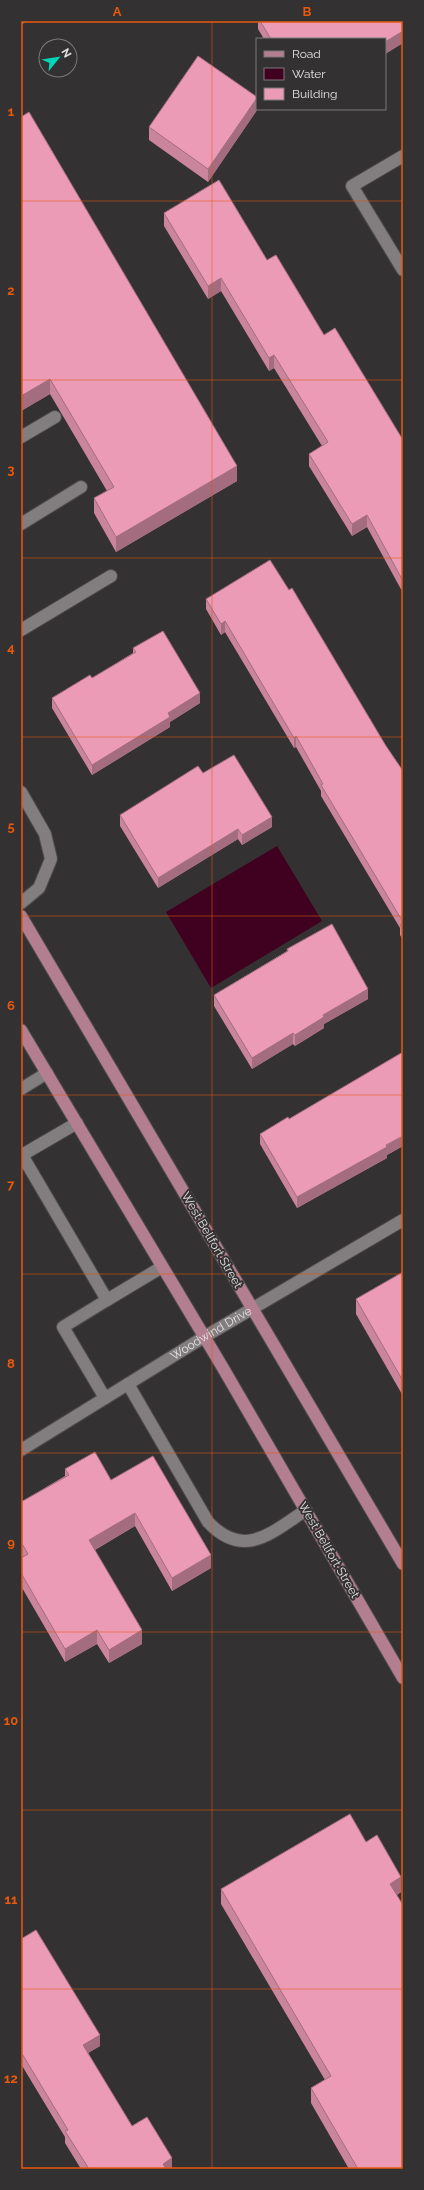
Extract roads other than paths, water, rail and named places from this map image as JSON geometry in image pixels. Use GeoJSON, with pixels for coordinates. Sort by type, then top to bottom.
{"type":"FeatureCollection","features":[{"type":"Feature","properties":{"kind":"main road","name":"West Bellfort Street"},"geometry":{"type":"LineString","coordinates":[[21,916],[403,1564]]}},
{"type":"Feature","properties":{"kind":"main road","name":"West Bellfort Street"},"geometry":{"type":"LineString","coordinates":[[21,1030],[306,1510],[403,1678]]}},
{"type":"Feature","properties":{"kind":"street"},"geometry":{"type":"LineString","coordinates":[[403,156],[352,186],[403,270]]}},
{"type":"Feature","properties":{"kind":"street"},"geometry":{"type":"LineString","coordinates":[[21,437],[55,417]]}},
{"type":"Feature","properties":{"kind":"street"},"geometry":{"type":"LineString","coordinates":[[21,524],[80,487]]}},
{"type":"Feature","properties":{"kind":"street"},"geometry":{"type":"LineString","coordinates":[[21,630],[111,576]]}},
{"type":"Feature","properties":{"kind":"street"},"geometry":{"type":"LineString","coordinates":[[21,792],[45,834],[51,859],[39,888],[21,903]]}},
{"type":"Feature","properties":{"kind":"street"},"geometry":{"type":"LineString","coordinates":[[21,1090],[47,1073]]}},
{"type":"Feature","properties":{"kind":"street"},"geometry":{"type":"LineString","coordinates":[[76,1123],[22,1155],[107,1300]]}},
{"type":"Feature","properties":{"kind":"street","name":"Woodwind Drive"},"geometry":{"type":"LineString","coordinates":[[21,1450],[204,1337],[403,1220]]}},
{"type":"Feature","properties":{"kind":"street"},"geometry":{"type":"LineString","coordinates":[[105,1398],[63,1327],[162,1267]]}},
{"type":"Feature","properties":{"kind":"street"},"geometry":{"type":"LineString","coordinates":[[128,1384],[208,1522],[219,1534],[236,1541],[255,1541],[306,1510]]}},
{"type":"Feature","properties":{"kind":"water"},"geometry":{"type":"Polygon","coordinates":[[[277,846],[322,921],[211,988],[166,912],[277,846]]]}}]}
